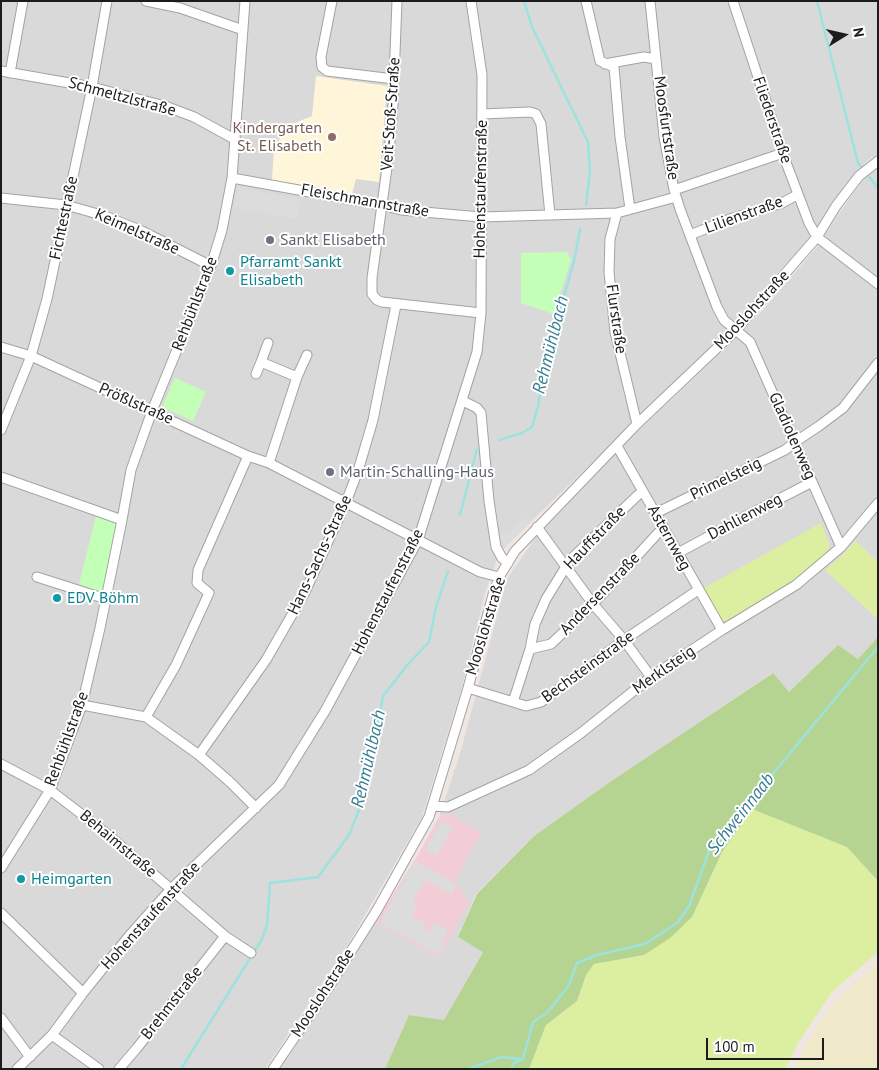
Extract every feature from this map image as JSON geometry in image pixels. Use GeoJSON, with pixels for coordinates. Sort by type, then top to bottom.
{"type":"FeatureCollection","features":[{"type":"Feature","properties":{"kind":"street"},"geometry":{"type":"LineString","coordinates":[[6,72],[23,1]]}},
{"type":"Feature","properties":{"kind":"street","name":"Fichtestraße"},"geometry":{"type":"LineString","coordinates":[[1,430],[31,356],[47,299],[92,87],[107,1]]}},
{"type":"Feature","properties":{"kind":"street"},"geometry":{"type":"LineString","coordinates":[[146,1],[180,5],[244,30]]}},
{"type":"Feature","properties":{"kind":"street","name":"Rehbühlstraße"},"geometry":{"type":"LineString","coordinates":[[1,868],[50,790],[82,705],[106,599],[131,470],[152,411],[211,266],[222,230],[232,178],[236,140],[245,1]]}},
{"type":"Feature","properties":{"kind":"street"},"geometry":{"type":"LineString","coordinates":[[332,1],[321,57],[322,67],[327,71],[394,79]]}},
{"type":"Feature","properties":{"kind":"street","name":"Veit-Stoß-Straße"},"geometry":{"type":"LineString","coordinates":[[397,1],[389,153],[371,288],[372,294],[376,300],[396,305],[480,313]]}},
{"type":"Feature","properties":{"kind":"street","name":"Hohenstaufenstraße"},"geometry":{"type":"LineString","coordinates":[[17,1069],[52,1035],[129,936],[171,889],[279,785],[325,711],[418,540],[477,352],[480,313],[482,75],[471,1]]}},
{"type":"Feature","properties":{"kind":"street"},"geometry":{"type":"LineString","coordinates":[[586,1],[600,61],[614,67],[620,137],[630,209]]}},
{"type":"Feature","properties":{"kind":"street","name":"Moosfurtstraße"},"geometry":{"type":"LineString","coordinates":[[650,1],[664,137],[675,194],[717,307],[724,320],[736,330]]}},
{"type":"Feature","properties":{"kind":"street","name":"Fliederstraße"},"geometry":{"type":"LineString","coordinates":[[733,1],[797,195],[808,223],[817,236]]}},
{"type":"Feature","properties":{"kind":"street"},"geometry":{"type":"LineString","coordinates":[[604,64],[644,58],[656,59]]}},
{"type":"Feature","properties":{"kind":"street","name":"Schmeltzlstraße"},"geometry":{"type":"LineString","coordinates":[[6,72],[92,87],[165,106],[194,118],[236,140]]}},
{"type":"Feature","properties":{"kind":"street"},"geometry":{"type":"LineString","coordinates":[[482,114],[530,112],[536,114],[541,124],[550,215]]}},
{"type":"Feature","properties":{"kind":"street","name":"Fleischmannstraße"},"geometry":{"type":"LineString","coordinates":[[232,178],[382,205],[400,210],[481,217],[617,213],[675,194],[783,153]]}},
{"type":"Feature","properties":{"kind":"street","name":"Mooslohstraße"},"geometry":{"type":"LineString","coordinates":[[273,1069],[328,988],[377,910],[429,817],[468,688],[494,591],[499,578],[515,551],[637,424],[736,330],[817,236],[836,206],[859,176],[877,162]]}},
{"type":"Feature","properties":{"kind":"street","name":"Lilienstraße"},"geometry":{"type":"LineString","coordinates":[[690,235],[730,219],[782,203],[797,195]]}},
{"type":"Feature","properties":{"kind":"street","name":"Keimelstraße"},"geometry":{"type":"LineString","coordinates":[[1,198],[66,205],[105,216],[142,231],[211,266]]}},
{"type":"Feature","properties":{"kind":"street","name":"Flurstraße"},"geometry":{"type":"LineString","coordinates":[[617,213],[610,239],[610,272],[616,332],[637,424]]}},
{"type":"Feature","properties":{"kind":"street"},"geometry":{"type":"LineString","coordinates":[[817,236],[878,284]]}},
{"type":"Feature","properties":{"kind":"street","name":"Hans-Sachs-Straße"},"geometry":{"type":"LineString","coordinates":[[199,755],[266,660],[305,592],[346,502],[358,471],[373,420],[396,305]]}},
{"type":"Feature","properties":{"kind":"street","name":"Gladiolenweg"},"geometry":{"type":"LineString","coordinates":[[736,330],[750,342],[841,546]]}},
{"type":"Feature","properties":{"kind":"street"},"geometry":{"type":"LineString","coordinates":[[256,374],[268,344]]}},
{"type":"Feature","properties":{"kind":"street","name":"Prößlstraße"},"geometry":{"type":"LineString","coordinates":[[1,348],[31,356],[248,456],[269,463],[480,572],[499,578]]}},
{"type":"Feature","properties":{"kind":"street"},"geometry":{"type":"LineString","coordinates":[[269,463],[297,377],[307,355]]}},
{"type":"Feature","properties":{"kind":"street"},"geometry":{"type":"LineString","coordinates":[[261,362],[297,377]]}},
{"type":"Feature","properties":{"kind":"street","name":"Primelsteig"},"geometry":{"type":"LineString","coordinates":[[656,513],[785,450],[843,408],[878,363]]}},
{"type":"Feature","properties":{"kind":"street"},"geometry":{"type":"LineString","coordinates":[[463,400],[477,408],[481,413],[489,501],[496,547],[502,558],[508,563]]}},
{"type":"Feature","properties":{"kind":"street","name":"Asternweg"},"geometry":{"type":"LineString","coordinates":[[617,446],[722,630]]}},
{"type":"Feature","properties":{"kind":"street"},"geometry":{"type":"LineString","coordinates":[[146,718],[176,665],[209,593],[196,583],[198,570],[248,456]]}},
{"type":"Feature","properties":{"kind":"street"},"geometry":{"type":"LineString","coordinates":[[1,477],[122,520]]}},
{"type":"Feature","properties":{"kind":"street","name":"Dahlienweg"},"geometry":{"type":"LineString","coordinates":[[678,554],[812,482]]}},
{"type":"Feature","properties":{"kind":"street","name":"Hauffstraße"},"geometry":{"type":"LineString","coordinates":[[513,702],[530,649],[535,624],[546,599],[570,560],[643,492]]}},
{"type":"Feature","properties":{"kind":"street","name":"Merklsteig"},"geometry":{"type":"LineString","coordinates":[[432,806],[448,807],[529,770],[581,733],[651,676],[796,585],[841,546],[878,503]]}},
{"type":"Feature","properties":{"kind":"street"},"geometry":{"type":"LineString","coordinates":[[537,527],[593,604],[624,640],[651,676]]}},
{"type":"Feature","properties":{"kind":"street","name":"Andersenstraße"},"geometry":{"type":"LineString","coordinates":[[530,649],[551,644],[593,604],[658,533],[664,530]]}},
{"type":"Feature","properties":{"kind":"street"},"geometry":{"type":"LineString","coordinates":[[37,577],[106,599]]}},
{"type":"Feature","properties":{"kind":"street","name":"Bechsteinstraße"},"geometry":{"type":"LineString","coordinates":[[468,688],[526,706],[541,702],[624,640],[698,590]]}},
{"type":"Feature","properties":{"kind":"street"},"geometry":{"type":"LineString","coordinates":[[82,705],[146,718],[199,755],[256,808]]}},
{"type":"Feature","properties":{"kind":"street","name":"Behaimstraße"},"geometry":{"type":"LineString","coordinates":[[1,764],[50,790],[106,833],[225,936],[251,953]]}},
{"type":"Feature","properties":{"kind":"street"},"geometry":{"type":"LineString","coordinates":[[1,913],[83,993]]}},
{"type":"Feature","properties":{"kind":"street","name":"Brehmstraße"},"geometry":{"type":"LineString","coordinates":[[119,1069],[225,936]]}},
{"type":"Feature","properties":{"kind":"street"},"geometry":{"type":"LineString","coordinates":[[1,1018],[30,1057]]}},
{"type":"Feature","properties":{"kind":"street"},"geometry":{"type":"LineString","coordinates":[[52,1035],[99,1069]]}},
{"type":"Feature","properties":{"kind":"shaded area"},"geometry":{"type":"Polygon","coordinates":[[[1,1],[878,1],[878,155],[871,158],[857,171],[833,203],[810,239],[710,350],[500,551],[485,593],[462,687],[422,817],[347,946],[265,1069],[1,1069],[1,1]]]}},
{"type":"Feature","properties":{"kind":"shaded area","name":"Kindergarten St. Elisabeth"},"geometry":{"type":"Polygon","coordinates":[[[316,76],[387,86],[379,182],[356,179],[352,194],[272,180],[274,148],[287,126],[312,116],[316,76]]]}},
{"type":"Feature","properties":{"kind":"shaded area"},"geometry":{"type":"Polygon","coordinates":[[[878,167],[878,562],[855,541],[826,570],[878,619],[878,637],[858,659],[838,645],[789,692],[772,673],[610,782],[534,836],[476,894],[458,937],[483,951],[444,1020],[409,1015],[385,1069],[280,1069],[375,922],[439,957],[455,881],[449,813],[439,817],[460,754],[507,579],[536,537],[622,446],[761,312],[817,247],[864,179],[878,167]]]}},
{"type":"Feature","properties":{"kind":"shaded area"},"geometry":{"type":"Polygon","coordinates":[[[239,188],[301,199],[298,219],[234,208],[239,188]]]}},
{"type":"Feature","properties":{"kind":"shaded area"},"geometry":{"type":"Polygon","coordinates":[[[528,516],[532,521],[505,548],[500,548],[498,534],[511,532],[515,526],[528,516]]]}},
{"type":"Feature","properties":{"kind":"shaded area"},"geometry":{"type":"Polygon","coordinates":[[[449,813],[481,833],[455,881],[469,902],[439,958],[375,922],[415,860],[439,817],[449,813]]]}},
{"type":"Feature","properties":{"kind":"shaded area"},"geometry":{"type":"Polygon","coordinates":[[[441,821],[453,827],[437,856],[425,850],[441,821]]]}},
{"type":"Feature","properties":{"kind":"shaded area"},"geometry":{"type":"Polygon","coordinates":[[[414,861],[457,884],[452,894],[425,880],[413,901],[418,904],[412,916],[426,924],[423,930],[429,932],[434,922],[448,930],[443,940],[446,942],[439,955],[380,923],[414,861]]]}},
{"type":"Feature","properties":{"kind":"shaded area"},"geometry":{"type":"Polygon","coordinates":[[[878,962],[878,1069],[793,1069],[818,1025],[842,995],[878,962]]]}},
{"type":"Feature","properties":{"kind":"green space"},"geometry":{"type":"Polygon","coordinates":[[[567,252],[571,260],[554,314],[521,303],[521,253],[567,252]]]}},
{"type":"Feature","properties":{"kind":"green space"},"geometry":{"type":"Polygon","coordinates":[[[175,378],[206,392],[193,421],[162,407],[175,378]]]}},
{"type":"Feature","properties":{"kind":"green space"},"geometry":{"type":"Polygon","coordinates":[[[96,516],[118,522],[103,595],[78,588],[96,516]]]}},
{"type":"Feature","properties":{"kind":"green space"},"geometry":{"type":"Polygon","coordinates":[[[821,523],[830,546],[826,554],[800,576],[757,605],[723,623],[702,589],[821,523]]]}},
{"type":"Feature","properties":{"kind":"green space"},"geometry":{"type":"Polygon","coordinates":[[[855,541],[878,562],[878,619],[825,570],[843,555],[855,541]]]}},
{"type":"Feature","properties":{"kind":"green space"},"geometry":{"type":"Polygon","coordinates":[[[878,637],[878,881],[847,847],[752,809],[722,852],[692,917],[670,938],[644,955],[594,964],[586,975],[577,1001],[546,1025],[529,1069],[385,1069],[409,1015],[444,1020],[483,952],[458,937],[477,894],[534,836],[610,782],[773,673],[789,692],[838,645],[858,659],[878,637]]]}},
{"type":"Feature","properties":{"kind":"green space"},"geometry":{"type":"Polygon","coordinates":[[[752,809],[847,847],[878,881],[878,952],[832,992],[798,1043],[785,1069],[529,1069],[546,1025],[577,1001],[586,975],[594,964],[644,955],[692,917],[722,852],[752,809]]]}},
{"type":"Feature","properties":{"kind":"waterway","name":"Rehmühlbach"},"geometry":{"type":"LineString","coordinates":[[524,1],[532,27],[588,142],[590,171],[586,205]]}},
{"type":"Feature","properties":{"kind":"waterway","name":"Schweinnaab"},"geometry":{"type":"LineString","coordinates":[[817,1],[858,163],[878,188]]}},
{"type":"Feature","properties":{"kind":"waterway","name":"Rehmühlbach"},"geometry":{"type":"LineString","coordinates":[[499,440],[522,433],[532,427],[538,407],[544,367],[574,261],[580,229]]}},
{"type":"Feature","properties":{"kind":"waterway","name":"Rehmühlbach"},"geometry":{"type":"LineString","coordinates":[[460,515],[477,449]]}},
{"type":"Feature","properties":{"kind":"waterway","name":"Rehmühlbach"},"geometry":{"type":"LineString","coordinates":[[181,1069],[262,939],[267,925],[270,883],[318,877],[349,835],[365,795],[383,696],[409,663],[429,642],[436,607],[448,571]]}},
{"type":"Feature","properties":{"kind":"waterway","name":"Schweinnaab"},"geometry":{"type":"LineString","coordinates":[[511,1069],[514,1063],[523,1059],[533,1022],[547,1013],[569,985],[577,963],[597,955],[645,944],[677,923],[689,906],[709,851],[878,647]]}},
{"type":"Feature","properties":{"kind":"waterway"},"geometry":{"type":"LineString","coordinates":[[469,1069],[501,1057],[521,1059]]}},
{"type":"Feature","properties":{"kind":"place","name":"Kindergarten St. Elisabeth"},"geometry":{"type":"Point","coordinates":[332,137]}},
{"type":"Feature","properties":{"kind":"place","name":"Sankt Elisabeth"},"geometry":{"type":"Point","coordinates":[270,240]}},
{"type":"Feature","properties":{"kind":"place","name":"Pfarramt Sankt Elisabeth"},"geometry":{"type":"Point","coordinates":[230,271]}},
{"type":"Feature","properties":{"kind":"place","name":"Martin-Schalling-Haus"},"geometry":{"type":"Point","coordinates":[330,472]}},
{"type":"Feature","properties":{"kind":"place","name":"EDV Böhm"},"geometry":{"type":"Point","coordinates":[57,598]}},
{"type":"Feature","properties":{"kind":"place","name":"Heimgarten"},"geometry":{"type":"Point","coordinates":[21,879]}}]}
